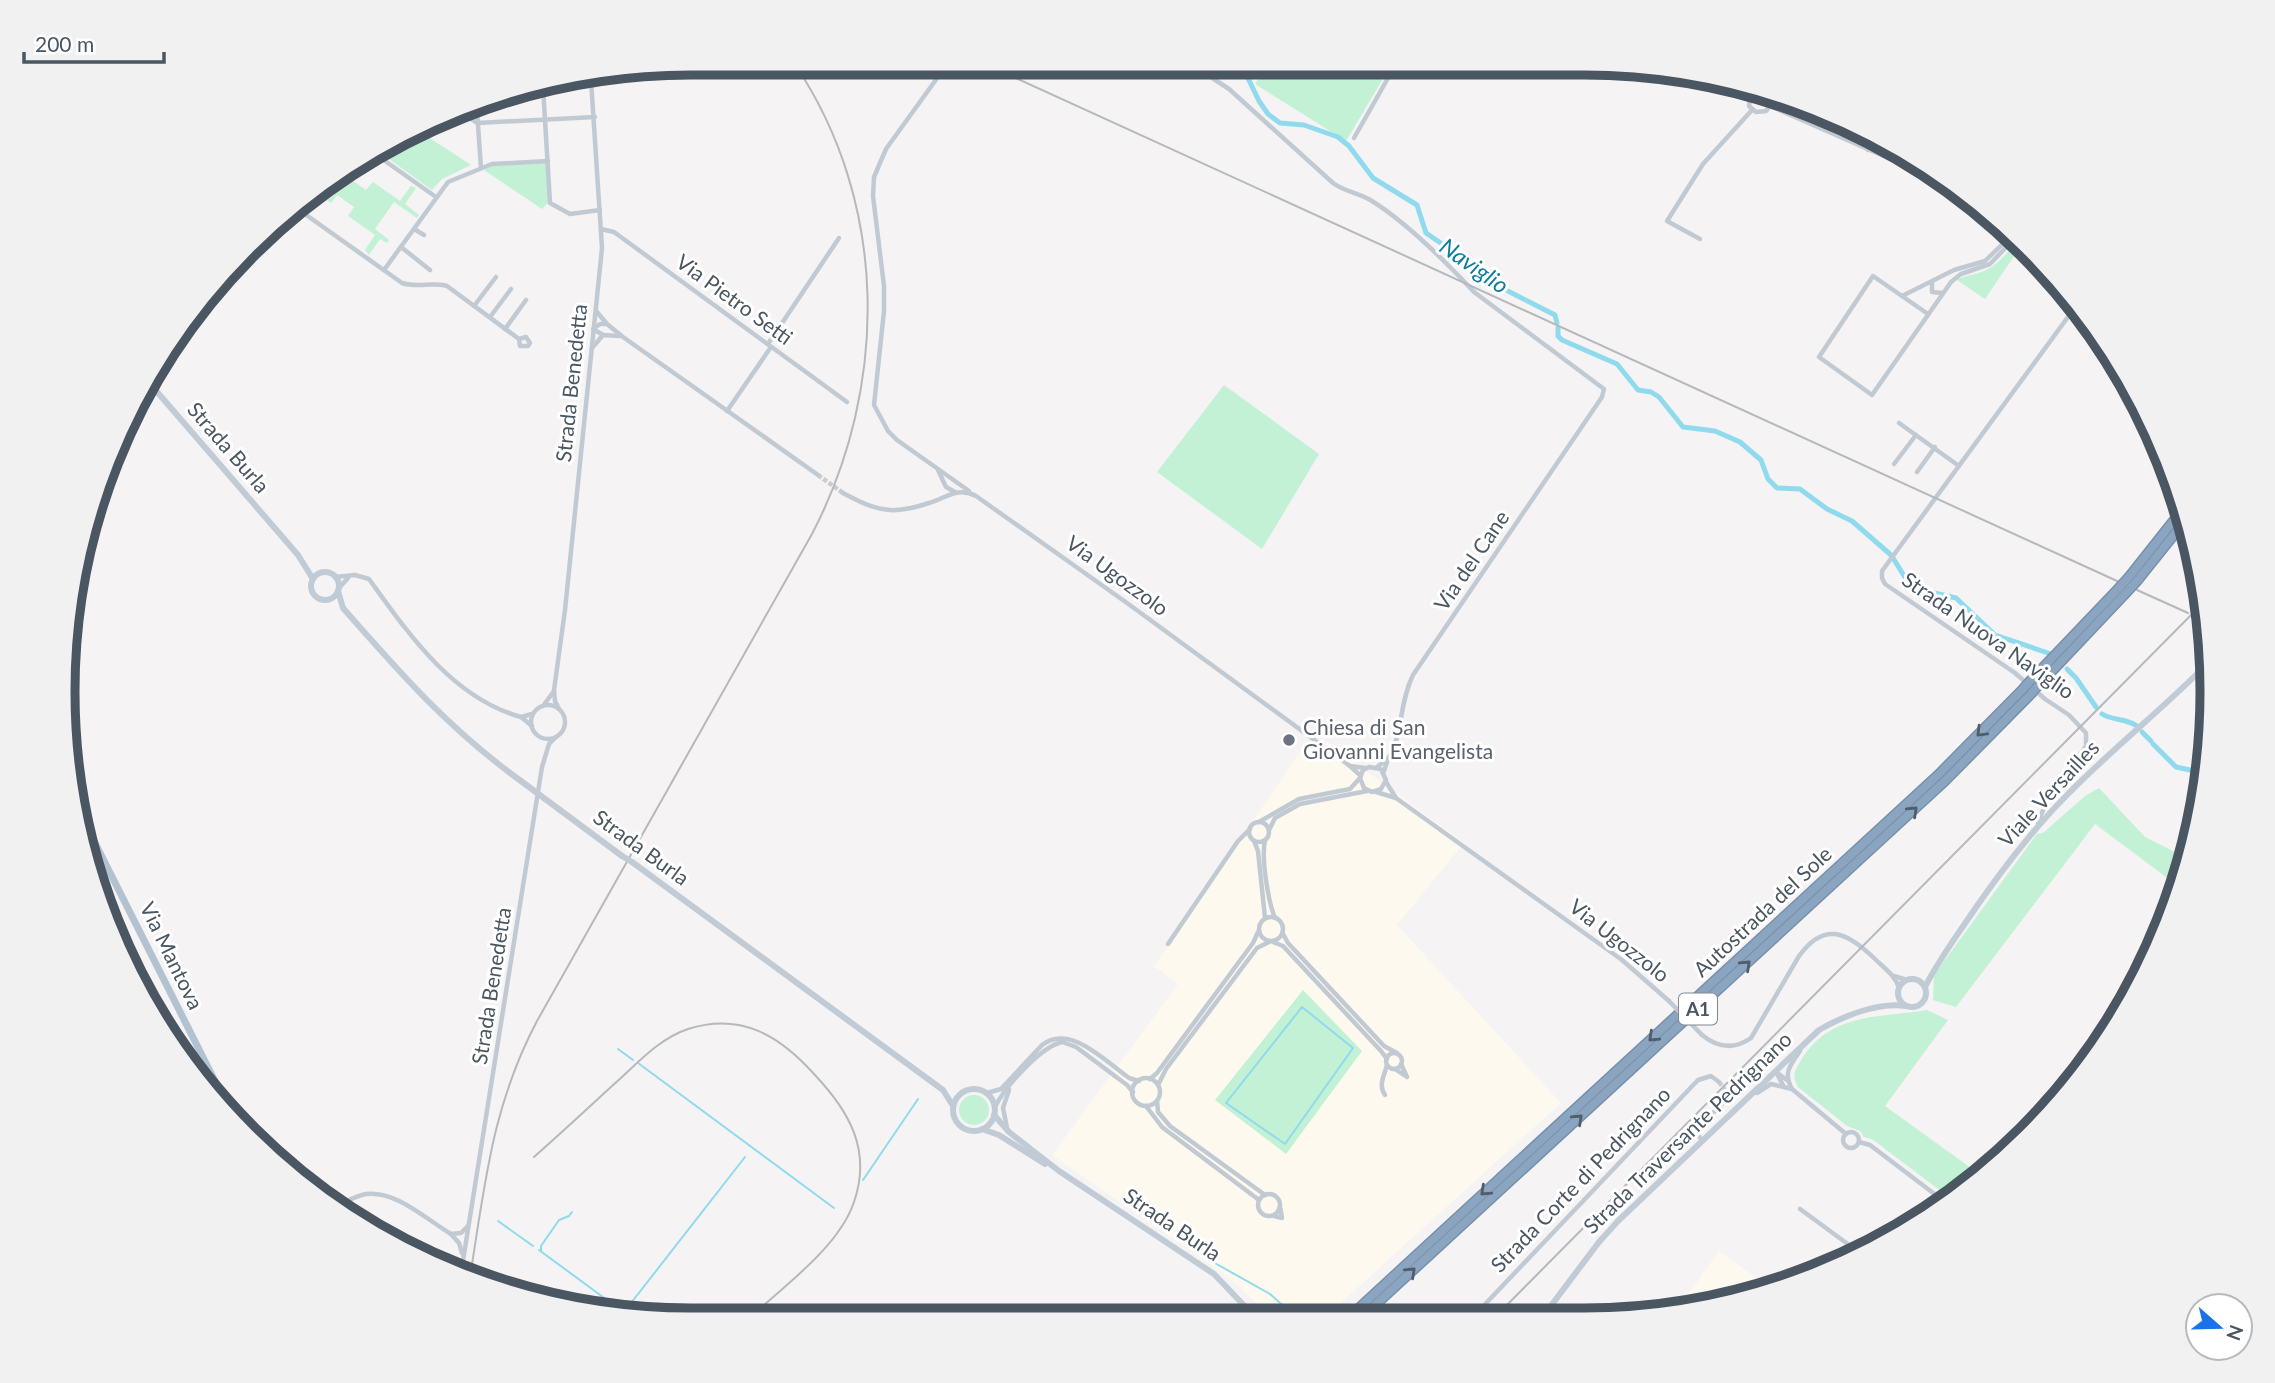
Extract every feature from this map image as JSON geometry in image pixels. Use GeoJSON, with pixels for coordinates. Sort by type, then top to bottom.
{"type":"FeatureCollection","features":[{"type":"Feature","properties":{"kind":"highway","name":"Autostrada del Sole"},"geometry":{"type":"LineString","coordinates":[[2133,579],[2175,520]]}},
{"type":"Feature","properties":{"kind":"highway","name":"Autostrada del Sole"},"geometry":{"type":"LineString","coordinates":[[1358,1308],[2027,691],[2178,529]]}},
{"type":"Feature","properties":{"kind":"highway","name":"Autostrada del Sole"},"geometry":{"type":"LineString","coordinates":[[1372,1308],[1945,781],[2027,691]]}},
{"type":"Feature","properties":{"kind":"main road","name":"Strada Burla"},"geometry":{"type":"LineString","coordinates":[[155,389],[305,565],[313,579],[313,595],[343,608],[431,707],[474,746],[943,1090],[953,1106],[955,1120],[963,1128],[974,1131],[982,1129],[999,1135],[1059,1171]]}},
{"type":"Feature","properties":{"kind":"main road","name":"Strada Burla"},"geometry":{"type":"LineString","coordinates":[[305,565],[335,577],[343,608]]}},
{"type":"Feature","properties":{"kind":"main road"},"geometry":{"type":"LineString","coordinates":[[313,579],[323,572]]}},
{"type":"Feature","properties":{"kind":"main road"},"geometry":{"type":"LineString","coordinates":[[328,600],[338,590]]}},
{"type":"Feature","properties":{"kind":"main road","name":"Viale Versailles"},"geometry":{"type":"LineString","coordinates":[[1924,987],[1934,968],[2004,868],[2036,828],[2085,777],[2199,672]]}},
{"type":"Feature","properties":{"kind":"main road","name":"Via Mantova"},"geometry":{"type":"LineString","coordinates":[[93,840],[216,1083]]}},
{"type":"Feature","properties":{"kind":"main road","name":"Viale Versailles"},"geometry":{"type":"LineString","coordinates":[[1909,979],[1920,977],[1934,968]]}},
{"type":"Feature","properties":{"kind":"main road"},"geometry":{"type":"LineString","coordinates":[[1909,979],[1919,981],[1924,987],[1926,996],[1921,1004],[1914,1007],[1885,1007],[1909,979]]}},
{"type":"Feature","properties":{"kind":"main road"},"geometry":{"type":"LineString","coordinates":[[1898,990],[1900,1000],[1906,1006]]}},
{"type":"Feature","properties":{"kind":"main road","name":"Strada Traversante Pedrignano"},"geometry":{"type":"LineString","coordinates":[[1549,1308],[1600,1242],[1819,1030],[1835,1021],[1885,1007]]}},
{"type":"Feature","properties":{"kind":"main road"},"geometry":{"type":"LineString","coordinates":[[943,1090],[962,1092],[974,1089],[987,1093]]}},
{"type":"Feature","properties":{"kind":"main road"},"geometry":{"type":"LineString","coordinates":[[953,1106],[962,1092]]}},
{"type":"Feature","properties":{"kind":"main road","name":"Strada Burla"},"geometry":{"type":"LineString","coordinates":[[987,1093],[1009,1132],[1059,1171],[1214,1274],[1246,1308]]}},
{"type":"Feature","properties":{"kind":"main road"},"geometry":{"type":"LineString","coordinates":[[982,1129],[992,1121],[995,1111]]}},
{"type":"Feature","properties":{"kind":"street"},"geometry":{"type":"LineString","coordinates":[[939,75],[886,149],[874,177],[873,196],[884,286],[874,405],[888,431],[975,495]]}},
{"type":"Feature","properties":{"kind":"street","name":"Via del Cane"},"geometry":{"type":"LineString","coordinates":[[1208,75],[1227,87],[1335,184],[1372,201],[1390,214],[1461,277],[1474,292],[1598,382],[1605,390],[1413,675],[1403,699],[1395,747],[1384,772]]}},
{"type":"Feature","properties":{"kind":"street"},"geometry":{"type":"LineString","coordinates":[[1354,138],[1390,75]]}},
{"type":"Feature","properties":{"kind":"street","name":"Strada Benedetta"},"geometry":{"type":"LineString","coordinates":[[463,1261],[545,756],[549,744],[562,732],[566,722],[555,701],[555,690],[602,247],[592,84]]}},
{"type":"Feature","properties":{"kind":"street"},"geometry":{"type":"LineString","coordinates":[[544,93],[550,202],[570,214],[600,210]]}},
{"type":"Feature","properties":{"kind":"street"},"geometry":{"type":"LineString","coordinates":[[1744,96],[1750,99],[1749,106],[1752,110],[1761,113],[1770,106],[1904,166]]}},
{"type":"Feature","properties":{"kind":"street"},"geometry":{"type":"LineString","coordinates":[[1700,239],[1667,221],[1703,164],[1752,110]]}},
{"type":"Feature","properties":{"kind":"street"},"geometry":{"type":"LineString","coordinates":[[477,114],[481,168]]}},
{"type":"Feature","properties":{"kind":"street"},"geometry":{"type":"LineString","coordinates":[[469,117],[477,123],[595,117]]}},
{"type":"Feature","properties":{"kind":"street"},"geometry":{"type":"LineString","coordinates":[[1868,150],[1870,146]]}},
{"type":"Feature","properties":{"kind":"street"},"geometry":{"type":"LineString","coordinates":[[382,159],[436,197]]}},
{"type":"Feature","properties":{"kind":"street"},"geometry":{"type":"LineString","coordinates":[[384,270],[449,182],[492,163],[548,160]]}},
{"type":"Feature","properties":{"kind":"street"},"geometry":{"type":"LineString","coordinates":[[304,213],[411,286],[436,283],[447,286],[519,339]]}},
{"type":"Feature","properties":{"kind":"street"},"geometry":{"type":"LineString","coordinates":[[414,229],[424,235]]}},
{"type":"Feature","properties":{"kind":"street","name":"Via Pietro Setti"},"geometry":{"type":"LineString","coordinates":[[601,229],[614,232],[847,402]]}},
{"type":"Feature","properties":{"kind":"street"},"geometry":{"type":"LineString","coordinates":[[727,411],[839,238]]}},
{"type":"Feature","properties":{"kind":"street"},"geometry":{"type":"LineString","coordinates":[[1902,296],[1954,270],[1985,261],[2006,243]]}},
{"type":"Feature","properties":{"kind":"street"},"geometry":{"type":"LineString","coordinates":[[1928,314],[1873,276],[1819,357],[1872,394],[1928,314],[1942,293],[1961,274],[1990,264],[2007,244]]}},
{"type":"Feature","properties":{"kind":"street"},"geometry":{"type":"LineString","coordinates":[[401,247],[430,270]]}},
{"type":"Feature","properties":{"kind":"street"},"geometry":{"type":"LineString","coordinates":[[474,306],[496,277]]}},
{"type":"Feature","properties":{"kind":"street"},"geometry":{"type":"LineString","coordinates":[[1933,281],[1930,285],[1931,292],[1942,293]]}},
{"type":"Feature","properties":{"kind":"street"},"geometry":{"type":"LineString","coordinates":[[490,317],[511,289]]}},
{"type":"Feature","properties":{"kind":"street"},"geometry":{"type":"LineString","coordinates":[[505,329],[526,300]]}},
{"type":"Feature","properties":{"kind":"street"},"geometry":{"type":"LineString","coordinates":[[595,308],[598,316],[623,337],[818,475]]}},
{"type":"Feature","properties":{"kind":"street","name":"Strada Nuova Naviglio"},"geometry":{"type":"LineString","coordinates":[[2036,828],[2046,802],[2086,746],[2086,733],[2072,717],[2045,699],[2022,678],[1885,584],[1882,571],[2070,314]]}},
{"type":"Feature","properties":{"kind":"street"},"geometry":{"type":"LineString","coordinates":[[607,324],[600,324],[593,329],[603,335],[623,337]]}},
{"type":"Feature","properties":{"kind":"street"},"geometry":{"type":"LineString","coordinates":[[592,348],[603,335]]}},
{"type":"Feature","properties":{"kind":"street"},"geometry":{"type":"LineString","coordinates":[[1899,423],[1959,466]]}},
{"type":"Feature","properties":{"kind":"street"},"geometry":{"type":"LineString","coordinates":[[1894,464],[1916,435]]}},
{"type":"Feature","properties":{"kind":"street"},"geometry":{"type":"LineString","coordinates":[[1917,472],[1935,447]]}},
{"type":"Feature","properties":{"kind":"street"},"geometry":{"type":"LineString","coordinates":[[936,467],[952,493]]}},
{"type":"Feature","properties":{"kind":"street"},"geometry":{"type":"LineString","coordinates":[[948,475],[952,481],[952,493]]}},
{"type":"Feature","properties":{"kind":"street"},"geometry":{"type":"LineString","coordinates":[[934,501],[942,492],[943,481]]}},
{"type":"Feature","properties":{"kind":"street","name":"Via Ugozzolo"},"geometry":{"type":"LineString","coordinates":[[952,493],[967,491],[975,495],[1055,550],[1350,766],[1360,777],[1362,786],[1396,798],[1622,960],[1669,1001],[1702,1035],[1716,1044],[1730,1047],[1743,1045],[1751,1038],[1803,950],[1826,934],[1844,935],[1854,941],[1891,974],[1897,981],[1898,990]]}},
{"type":"Feature","properties":{"kind":"street"},"geometry":{"type":"LineString","coordinates":[[843,493],[864,504],[891,510],[934,501],[952,493]]}},
{"type":"Feature","properties":{"kind":"street"},"geometry":{"type":"LineString","coordinates":[[335,577],[348,577]]}},
{"type":"Feature","properties":{"kind":"street"},"geometry":{"type":"LineString","coordinates":[[338,590],[348,577]]}},
{"type":"Feature","properties":{"kind":"street","name":"Strada Benedetta"},"geometry":{"type":"LineString","coordinates":[[348,577],[369,579],[406,631],[447,674],[467,689],[521,717],[532,726],[544,745],[545,756]]}},
{"type":"Feature","properties":{"kind":"street","name":"Strada Benedetta"},"geometry":{"type":"LineString","coordinates":[[533,714],[555,690]]}},
{"type":"Feature","properties":{"kind":"street"},"geometry":{"type":"LineString","coordinates":[[543,706],[559,709]]}},
{"type":"Feature","properties":{"kind":"street"},"geometry":{"type":"LineString","coordinates":[[521,717],[533,714],[532,726]]}},
{"type":"Feature","properties":{"kind":"street"},"geometry":{"type":"LineString","coordinates":[[538,736],[547,739],[556,737]]}},
{"type":"Feature","properties":{"kind":"street"},"geometry":{"type":"LineString","coordinates":[[1384,772],[1377,767],[1388,760]]}},
{"type":"Feature","properties":{"kind":"street","name":"Via Ugozzolo"},"geometry":{"type":"LineString","coordinates":[[1350,766],[1377,767]]}},
{"type":"Feature","properties":{"kind":"street"},"geometry":{"type":"LineString","coordinates":[[1168,944],[1238,842],[1254,824],[1295,800],[1345,791],[1353,787],[1366,768]]}},
{"type":"Feature","properties":{"kind":"street","name":"Via Ugozzolo"},"geometry":{"type":"LineString","coordinates":[[1384,772],[1385,780],[1396,798]]}},
{"type":"Feature","properties":{"kind":"street"},"geometry":{"type":"LineString","coordinates":[[1258,932],[1263,939],[1283,946],[1381,1051],[1387,1062],[1408,1077],[1401,1064],[1401,1057],[1384,1046],[1294,950],[1283,934],[1281,922],[1275,918],[1270,906],[1264,852],[1265,840],[1275,818],[1300,804],[1372,791],[1383,786],[1385,780]]}},
{"type":"Feature","properties":{"kind":"street"},"geometry":{"type":"LineString","coordinates":[[1259,822],[1269,830]]}},
{"type":"Feature","properties":{"kind":"street"},"geometry":{"type":"LineString","coordinates":[[987,1093],[1001,1089],[1042,1045],[1060,1037],[1078,1042],[1129,1078],[1139,1081],[1150,1079],[1157,1073],[1245,954],[1265,918],[1258,851],[1250,829]]}},
{"type":"Feature","properties":{"kind":"street"},"geometry":{"type":"LineString","coordinates":[[1238,842],[1245,839],[1265,840]]}},
{"type":"Feature","properties":{"kind":"street"},"geometry":{"type":"LineString","coordinates":[[2004,868],[2012,860]]}},
{"type":"Feature","properties":{"kind":"street"},"geometry":{"type":"LineString","coordinates":[[1265,918],[1275,918]]}},
{"type":"Feature","properties":{"kind":"street"},"geometry":{"type":"LineString","coordinates":[[1158,1085],[1257,948],[1283,934]]}},
{"type":"Feature","properties":{"kind":"street","name":"Via Ugozzolo"},"geometry":{"type":"LineString","coordinates":[[1891,974],[1909,979]]}},
{"type":"Feature","properties":{"kind":"street"},"geometry":{"type":"LineString","coordinates":[[995,1111],[1000,1097],[1045,1050],[1062,1042],[1076,1047],[1127,1085],[1137,1103],[1146,1106],[1162,1127],[1259,1200]]}},
{"type":"Feature","properties":{"kind":"street"},"geometry":{"type":"LineString","coordinates":[[1785,1083],[1789,1065],[1805,1043]]}},
{"type":"Feature","properties":{"kind":"street"},"geometry":{"type":"LineString","coordinates":[[1385,1096],[1381,1087],[1387,1062],[1390,1054],[1397,1054]]}},
{"type":"Feature","properties":{"kind":"street"},"geometry":{"type":"LineString","coordinates":[[1385,1074],[1401,1064]]}},
{"type":"Feature","properties":{"kind":"street"},"geometry":{"type":"LineString","coordinates":[[1776,1072],[1785,1083],[1846,1134],[1855,1134],[1859,1142],[1870,1145],[1937,1196]]}},
{"type":"Feature","properties":{"kind":"street","name":"Strada Corte di Pedrignano"},"geometry":{"type":"LineString","coordinates":[[1481,1308],[1698,1080],[1711,1076],[1719,1082]]}},
{"type":"Feature","properties":{"kind":"street"},"geometry":{"type":"LineString","coordinates":[[1150,1079],[1158,1085],[1160,1092],[1158,1112],[1170,1126],[1265,1195],[1276,1197],[1280,1207],[1273,1215],[1266,1216],[1260,1212],[1259,1200],[1265,1195]]}},
{"type":"Feature","properties":{"kind":"street"},"geometry":{"type":"LineString","coordinates":[[1009,1132],[1003,1108],[1004,1099],[1015,1081]]}},
{"type":"Feature","properties":{"kind":"street"},"geometry":{"type":"LineString","coordinates":[[1133,1092],[1139,1081]]}},
{"type":"Feature","properties":{"kind":"street"},"geometry":{"type":"LineString","coordinates":[[1747,1099],[1771,1084],[1785,1083]]}},
{"type":"Feature","properties":{"kind":"street"},"geometry":{"type":"LineString","coordinates":[[1703,1141],[1696,1133],[1697,1129],[1727,1099],[1728,1094]]}},
{"type":"Feature","properties":{"kind":"street"},"geometry":{"type":"LineString","coordinates":[[1146,1106],[1157,1101]]}},
{"type":"Feature","properties":{"kind":"street"},"geometry":{"type":"LineString","coordinates":[[1846,1134],[1843,1141],[1847,1147],[1854,1147],[1859,1142]]}},
{"type":"Feature","properties":{"kind":"street","name":"Strada Benedetta"},"geometry":{"type":"LineString","coordinates":[[346,1202],[363,1194],[396,1200],[451,1234],[459,1243]]}},
{"type":"Feature","properties":{"kind":"street"},"geometry":{"type":"LineString","coordinates":[[1800,1209],[1851,1246]]}},
{"type":"Feature","properties":{"kind":"street","name":"Strada Benedetta"},"geometry":{"type":"LineString","coordinates":[[463,1261],[459,1243],[461,1233],[470,1221]]}},
{"type":"Feature","properties":{"kind":"street"},"geometry":{"type":"LineString","coordinates":[[451,1234],[461,1233],[466,1246]]}},
{"type":"Feature","properties":{"kind":"shaded area"},"geometry":{"type":"Polygon","coordinates":[[[1327,742],[1464,843],[1397,925],[1561,1103],[1335,1308],[1261,1308],[1230,1278],[1052,1155],[1178,984],[1154,966],[1304,746],[1327,742]]]}},
{"type":"Feature","properties":{"kind":"shaded area"},"geometry":{"type":"Polygon","coordinates":[[[1719,1251],[1761,1281],[1704,1296],[1685,1299],[1719,1251]]]}},
{"type":"Feature","properties":{"kind":"green space"},"geometry":{"type":"Polygon","coordinates":[[[1261,75],[1384,77],[1346,141],[1255,84],[1261,75]]]}},
{"type":"Feature","properties":{"kind":"green space"},"geometry":{"type":"Polygon","coordinates":[[[426,136],[471,165],[442,179],[432,190],[386,157],[426,136]]]}},
{"type":"Feature","properties":{"kind":"green space"},"geometry":{"type":"Polygon","coordinates":[[[546,162],[548,203],[542,209],[484,170],[492,165],[546,162]]]}},
{"type":"Feature","properties":{"kind":"green space"},"geometry":{"type":"Polygon","coordinates":[[[350,179],[366,190],[373,182],[400,201],[411,186],[416,188],[405,204],[419,215],[417,218],[394,202],[375,229],[389,240],[387,243],[380,239],[369,255],[365,250],[375,235],[348,216],[354,207],[337,195],[331,203],[323,198],[350,179]]]}},
{"type":"Feature","properties":{"kind":"green space"},"geometry":{"type":"Polygon","coordinates":[[[2011,248],[2016,253],[1985,299],[1957,280],[1989,268],[2011,248]]]}},
{"type":"Feature","properties":{"kind":"green space"},"geometry":{"type":"Polygon","coordinates":[[[1224,385],[1319,454],[1262,549],[1157,472],[1224,385]]]}},
{"type":"Feature","properties":{"kind":"green space"},"geometry":{"type":"Polygon","coordinates":[[[2099,788],[2145,837],[2178,854],[2170,880],[2095,824],[1956,1007],[1933,1000],[1934,975],[2037,834],[2043,833],[2085,796],[2099,788]]]}},
{"type":"Feature","properties":{"kind":"green space"},"geometry":{"type":"Polygon","coordinates":[[[1303,990],[1362,1051],[1286,1154],[1215,1100],[1303,990]]]}},
{"type":"Feature","properties":{"kind":"green space"},"geometry":{"type":"Polygon","coordinates":[[[1927,1010],[1948,1020],[1885,1106],[1972,1169],[1942,1192],[1872,1139],[1847,1126],[1798,1087],[1794,1077],[1798,1065],[1825,1034],[1856,1020],[1927,1010]]]}},
{"type":"Feature","properties":{"kind":"green space"},"geometry":{"type":"Polygon","coordinates":[[[974,1095],[980,1096],[988,1104],[988,1116],[980,1124],[974,1125],[968,1124],[960,1116],[959,1110],[960,1104],[968,1096],[974,1095]]]}},
{"type":"Feature","properties":{"kind":"waterway","name":"Naviglio"},"geometry":{"type":"LineString","coordinates":[[1246,75],[1268,114],[1280,123],[1304,125],[1338,137],[1349,146],[1373,178],[1417,205],[1426,233],[1502,288],[1555,315],[1557,323]]}},
{"type":"Feature","properties":{"kind":"waterway","name":"Naviglio"},"geometry":{"type":"LineString","coordinates":[[1558,328],[1558,336],[1562,340],[1617,364],[1638,390],[1651,392],[1659,397],[1683,427],[1715,431],[1740,442],[1761,460],[1768,479],[1777,488],[1800,489],[1827,509],[1852,521],[1891,555]]}},
{"type":"Feature","properties":{"kind":"waterway","name":"Naviglio"},"geometry":{"type":"LineString","coordinates":[[1893,558],[1906,579],[1917,589],[1956,598],[1995,635],[2051,654]]}},
{"type":"Feature","properties":{"kind":"waterway","name":"Naviglio"},"geometry":{"type":"LineString","coordinates":[[2067,669],[2096,707]]}},
{"type":"Feature","properties":{"kind":"waterway","name":"Naviglio"},"geometry":{"type":"LineString","coordinates":[[2102,714],[2137,726]]}},
{"type":"Feature","properties":{"kind":"waterway","name":"Naviglio"},"geometry":{"type":"LineString","coordinates":[[2142,732],[2151,741]]}},
{"type":"Feature","properties":{"kind":"waterway","name":"Naviglio"},"geometry":{"type":"LineString","coordinates":[[2153,744],[2176,767],[2194,771]]}},
{"type":"Feature","properties":{"kind":"waterway"},"geometry":{"type":"LineString","coordinates":[[1302,1007],[1353,1048],[1285,1144],[1226,1103],[1302,1007]]}},
{"type":"Feature","properties":{"kind":"waterway"},"geometry":{"type":"LineString","coordinates":[[618,1049],[633,1060]]}},
{"type":"Feature","properties":{"kind":"waterway"},"geometry":{"type":"LineString","coordinates":[[638,1063],[834,1208]]}},
{"type":"Feature","properties":{"kind":"waterway"},"geometry":{"type":"LineString","coordinates":[[863,1180],[918,1099]]}},
{"type":"Feature","properties":{"kind":"waterway"},"geometry":{"type":"LineString","coordinates":[[630,1304],[745,1157]]}},
{"type":"Feature","properties":{"kind":"waterway"},"geometry":{"type":"LineString","coordinates":[[541,1251],[541,1246],[559,1220],[572,1212]]}},
{"type":"Feature","properties":{"kind":"waterway"},"geometry":{"type":"LineString","coordinates":[[498,1221],[533,1246]]}},
{"type":"Feature","properties":{"kind":"waterway"},"geometry":{"type":"LineString","coordinates":[[539,1250],[609,1302]]}},
{"type":"Feature","properties":{"kind":"waterway"},"geometry":{"type":"LineString","coordinates":[[1213,1262],[1270,1294],[1286,1308]]}},
{"type":"Feature","properties":{"kind":"tunnel"},"geometry":{"type":"LineString","coordinates":[[818,475],[843,493]]}},
{"type":"Feature","properties":{"kind":"tunnel"},"geometry":{"type":"LineString","coordinates":[[1719,1082],[1728,1094]]}},
{"type":"Feature","properties":{"kind":"railway"},"geometry":{"type":"LineString","coordinates":[[472,1267],[492,1146],[522,1053],[537,1021],[812,534],[837,477],[855,418],[865,357],[868,296],[862,235],[848,175],[825,117],[801,75]]}},
{"type":"Feature","properties":{"kind":"railway"},"geometry":{"type":"LineString","coordinates":[[1009,75],[2117,581]]}},
{"type":"Feature","properties":{"kind":"railway"},"geometry":{"type":"LineString","coordinates":[[2137,590],[2188,613]]}},
{"type":"Feature","properties":{"kind":"railway"},"geometry":{"type":"LineString","coordinates":[[1504,1308],[2194,612]]}},
{"type":"Feature","properties":{"kind":"railway"},"geometry":{"type":"LineString","coordinates":[[534,1157],[648,1053],[677,1033],[707,1024],[725,1024],[742,1026],[773,1039],[801,1060],[838,1102],[854,1132],[860,1165],[854,1202],[836,1235],[808,1265],[760,1308]]}},
{"type":"Feature","properties":{"kind":"place","name":"Chiesa di San Giovanni Evangelista"},"geometry":{"type":"Point","coordinates":[1289,740]}}]}
